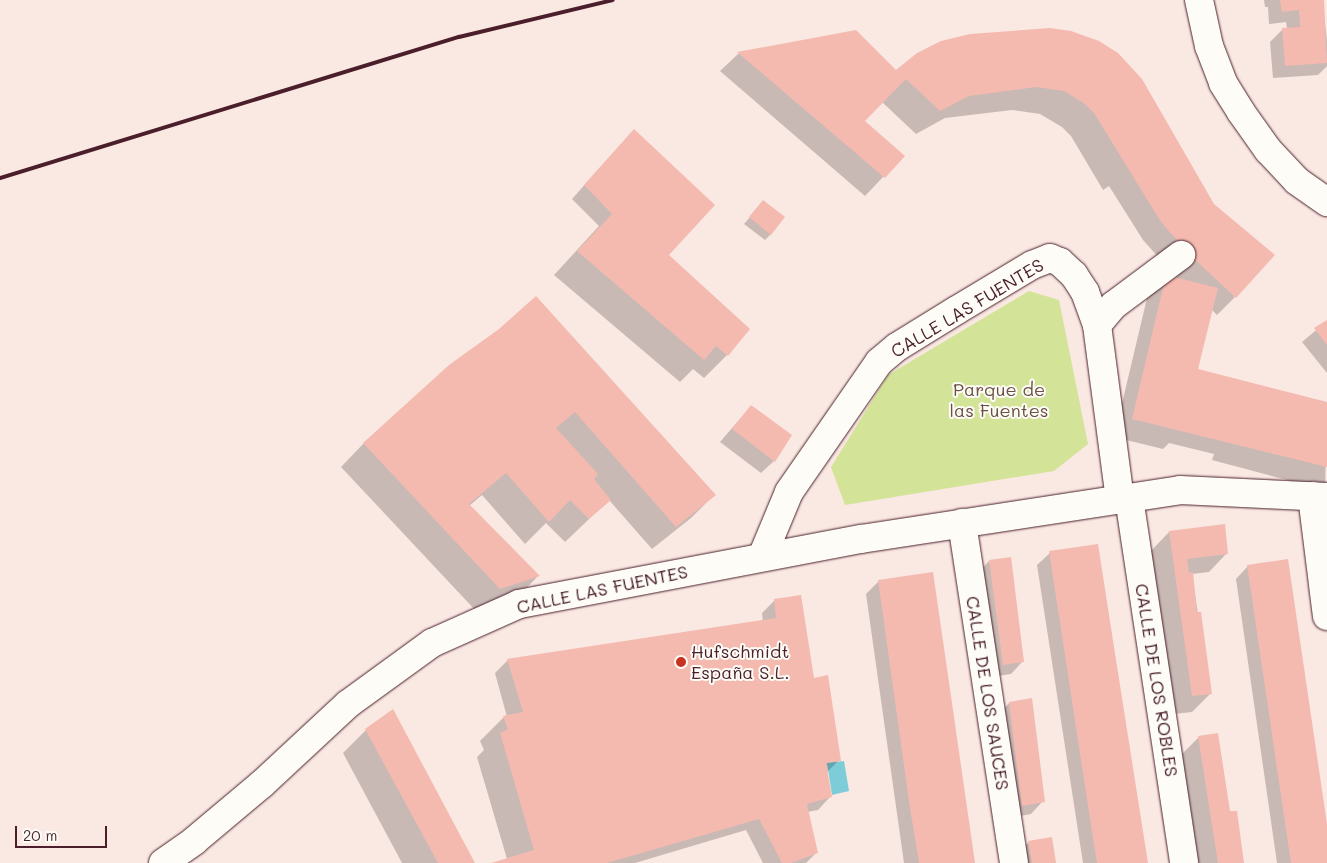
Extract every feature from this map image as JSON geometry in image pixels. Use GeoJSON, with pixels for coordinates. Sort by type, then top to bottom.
{"type":"FeatureCollection","features":[{"type":"Feature","properties":{"kind":"street"},"geometry":{"type":"LineString","coordinates":[[1199,0],[1209,46],[1223,83],[1241,112],[1268,150],[1297,181],[1327,202]]}},
{"type":"Feature","properties":{"kind":"street"},"geometry":{"type":"LineString","coordinates":[[1097,325],[1114,306],[1181,255]]}},
{"type":"Feature","properties":{"kind":"street","name":"CALLE LAS FUENTES"},"geometry":{"type":"LineString","coordinates":[[762,557],[789,492],[879,362],[897,347],[1032,265],[1050,258],[1060,262],[1074,275],[1085,292],[1097,325],[1125,499]]}},
{"type":"Feature","properties":{"kind":"street","name":"CALLE LAS FUENTES"},"geometry":{"type":"LineString","coordinates":[[164,863],[194,842],[262,784],[348,704],[432,643],[519,604],[762,557],[962,523],[1180,490],[1320,496]]}},
{"type":"Feature","properties":{"kind":"street"},"geometry":{"type":"LineString","coordinates":[[1320,496],[1327,616]]}},
{"type":"Feature","properties":{"kind":"street","name":"CALLE DE LOS ROBLES"},"geometry":{"type":"LineString","coordinates":[[1125,499],[1184,863]]}},
{"type":"Feature","properties":{"kind":"street","name":"CALLE DE LOS SAUCES"},"geometry":{"type":"LineString","coordinates":[[962,523],[1014,863]]}},
{"type":"Feature","properties":{"kind":"green space","name":"Parque de las Fuentes"},"geometry":{"type":"Polygon","coordinates":[[[1029,291],[1059,300],[1088,444],[1054,471],[845,505],[831,467],[888,375],[1029,291]]]}},
{"type":"Feature","properties":{"kind":"water"},"geometry":{"type":"Polygon","coordinates":[[[844,761],[849,791],[832,795],[827,763],[844,761]]]}},
{"type":"Feature","properties":{"kind":"building"},"geometry":{"type":"Polygon","coordinates":[[[1280,0],[1324,0],[1327,63],[1285,66],[1282,28],[1300,27],[1299,10],[1282,12],[1280,0]]]}},
{"type":"Feature","properties":{"kind":"building"},"geometry":{"type":"Polygon","coordinates":[[[1050,28],[1071,31],[1099,41],[1118,53],[1142,79],[1214,204],[1275,255],[1236,298],[1188,253],[1161,222],[1094,113],[1085,104],[1064,91],[1036,87],[969,96],[940,111],[906,79],[865,121],[905,156],[885,178],[737,52],[856,30],[896,70],[917,53],[941,41],[970,34],[1050,28]]]}},
{"type":"Feature","properties":{"kind":"building"},"geometry":{"type":"Polygon","coordinates":[[[634,129],[715,205],[669,255],[750,329],[728,356],[716,346],[704,360],[577,251],[612,214],[584,185],[634,129]]]}},
{"type":"Feature","properties":{"kind":"building"},"geometry":{"type":"Polygon","coordinates":[[[763,200],[785,217],[771,235],[749,217],[763,200]]]}},
{"type":"Feature","properties":{"kind":"building"},"geometry":{"type":"Polygon","coordinates":[[[1166,275],[1218,288],[1198,369],[1327,402],[1327,467],[1132,419],[1166,275]]]}},
{"type":"Feature","properties":{"kind":"building"},"geometry":{"type":"Polygon","coordinates":[[[536,296],[716,495],[676,527],[575,412],[556,428],[598,474],[594,479],[611,500],[589,519],[570,500],[549,522],[506,473],[469,504],[540,576],[500,589],[363,443],[449,365],[499,329],[536,296]]]}},
{"type":"Feature","properties":{"kind":"building"},"geometry":{"type":"Polygon","coordinates":[[[1327,320],[1327,345],[1314,328],[1327,320]]]}},
{"type":"Feature","properties":{"kind":"building"},"geometry":{"type":"Polygon","coordinates":[[[751,405],[792,435],[775,462],[732,429],[751,405]]]}},
{"type":"Feature","properties":{"kind":"building"},"geometry":{"type":"Polygon","coordinates":[[[1225,524],[1228,554],[1187,559],[1189,573],[1193,572],[1197,612],[1201,612],[1212,694],[1192,696],[1169,531],[1225,524]]]}},
{"type":"Feature","properties":{"kind":"building"},"geometry":{"type":"Polygon","coordinates":[[[1098,544],[1148,863],[1097,863],[1092,832],[1049,551],[1098,544]]]}},
{"type":"Feature","properties":{"kind":"building"},"geometry":{"type":"Polygon","coordinates":[[[1011,557],[1024,662],[1003,665],[989,560],[1011,557]]]}},
{"type":"Feature","properties":{"kind":"building"},"geometry":{"type":"Polygon","coordinates":[[[1288,559],[1327,824],[1327,863],[1291,863],[1247,565],[1288,559]]]}},
{"type":"Feature","properties":{"kind":"building"},"geometry":{"type":"Polygon","coordinates":[[[933,572],[975,863],[919,863],[910,808],[878,580],[933,572]]]}},
{"type":"Feature","properties":{"kind":"building"},"geometry":{"type":"Polygon","coordinates":[[[801,595],[814,678],[828,675],[841,761],[826,763],[832,797],[807,804],[818,853],[791,863],[782,863],[759,819],[607,863],[491,863],[534,850],[500,733],[508,729],[503,716],[523,712],[507,659],[776,618],[774,599],[801,595]]]}},
{"type":"Feature","properties":{"kind":"building"},"geometry":{"type":"Polygon","coordinates":[[[1032,698],[1045,802],[1022,806],[1009,702],[1032,698]]]}},
{"type":"Feature","properties":{"kind":"building"},"geometry":{"type":"Polygon","coordinates":[[[393,709],[475,863],[438,863],[365,729],[393,709]]]}},
{"type":"Feature","properties":{"kind":"building"},"geometry":{"type":"Polygon","coordinates":[[[1218,733],[1230,811],[1237,811],[1244,863],[1218,863],[1198,736],[1218,733]]]}},
{"type":"Feature","properties":{"kind":"building"},"geometry":{"type":"Polygon","coordinates":[[[1052,837],[1056,863],[1032,863],[1028,841],[1052,837]]]}},
{"type":"Feature","properties":{"kind":"railway"},"geometry":{"type":"LineString","coordinates":[[0,178],[459,37],[613,0]]}},
{"type":"Feature","properties":{"kind":"place","name":"Hufschmidt España S.L."},"geometry":{"type":"Point","coordinates":[681,662]}}]}
